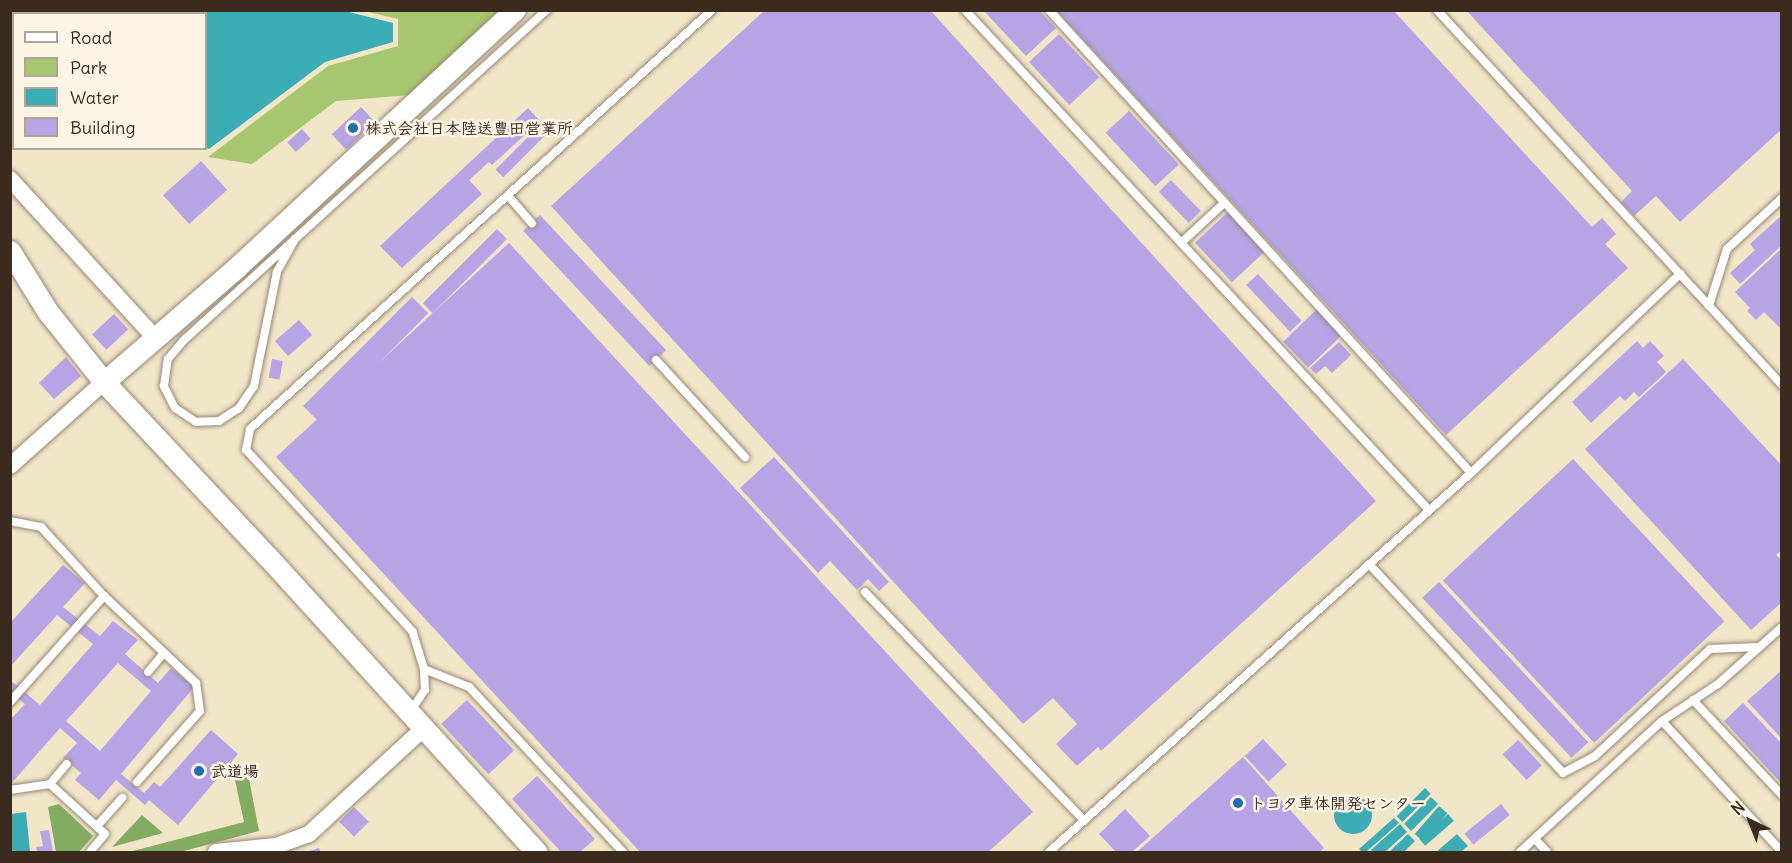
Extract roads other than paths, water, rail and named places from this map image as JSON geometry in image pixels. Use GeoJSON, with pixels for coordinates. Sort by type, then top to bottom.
{"type":"FeatureCollection","features":[{"type":"Feature","properties":{"kind":"street"},"geometry":{"type":"LineString","coordinates":[[10,466],[237,267],[514,11]]}},
{"type":"Feature","properties":{"kind":"street"},"geometry":{"type":"LineString","coordinates":[[10,179],[155,338]]}},
{"type":"Feature","properties":{"kind":"street"},"geometry":{"type":"LineString","coordinates":[[10,251],[48,312],[104,382],[417,720],[529,850]]}},
{"type":"Feature","properties":{"kind":"street"},"geometry":{"type":"LineString","coordinates":[[222,852],[276,846],[309,834],[417,720]]}},
{"type":"Feature","properties":{"kind":"lane"},"geometry":{"type":"LineString","coordinates":[[295,239],[277,272],[254,386],[239,408],[219,421],[196,422],[175,408],[164,386],[168,359],[183,341],[295,239],[547,10]]}},
{"type":"Feature","properties":{"kind":"lane"},"geometry":{"type":"LineString","coordinates":[[417,720],[425,690],[424,669],[413,632],[246,450],[250,429],[712,10]]}},
{"type":"Feature","properties":{"kind":"lane"},"geometry":{"type":"LineString","coordinates":[[965,10],[1429,510]]}},
{"type":"Feature","properties":{"kind":"lane"},"geometry":{"type":"LineString","coordinates":[[1048,10],[1471,473]]}},
{"type":"Feature","properties":{"kind":"lane"},"geometry":{"type":"LineString","coordinates":[[1437,10],[1782,385]]}},
{"type":"Feature","properties":{"kind":"lane"},"geometry":{"type":"LineString","coordinates":[[508,197],[532,223]]}},
{"type":"Feature","properties":{"kind":"lane"},"geometry":{"type":"LineString","coordinates":[[1709,306],[1727,249],[1782,198]]}},
{"type":"Feature","properties":{"kind":"lane"},"geometry":{"type":"LineString","coordinates":[[1181,243],[1224,203]]}},
{"type":"Feature","properties":{"kind":"lane"},"geometry":{"type":"LineString","coordinates":[[1049,852],[1471,473],[1680,274]]}},
{"type":"Feature","properties":{"kind":"lane"},"geometry":{"type":"LineString","coordinates":[[656,360],[745,458]]}},
{"type":"Feature","properties":{"kind":"lane"},"geometry":{"type":"LineString","coordinates":[[10,521],[41,527],[104,596],[196,683],[200,711],[137,782]]}},
{"type":"Feature","properties":{"kind":"lane"},"geometry":{"type":"LineString","coordinates":[[1369,564],[1563,773],[1595,756],[1710,649],[1758,646]]}},
{"type":"Feature","properties":{"kind":"lane"},"geometry":{"type":"LineString","coordinates":[[865,592],[1084,820]]}},
{"type":"Feature","properties":{"kind":"lane"},"geometry":{"type":"LineString","coordinates":[[10,702],[104,596]]}},
{"type":"Feature","properties":{"kind":"lane"},"geometry":{"type":"LineString","coordinates":[[1520,852],[1662,721],[1718,684],[1782,627]]}},
{"type":"Feature","properties":{"kind":"lane"},"geometry":{"type":"LineString","coordinates":[[148,672],[164,652]]}},
{"type":"Feature","properties":{"kind":"lane"},"geometry":{"type":"LineString","coordinates":[[424,669],[469,687],[623,852]]}},
{"type":"Feature","properties":{"kind":"lane"},"geometry":{"type":"LineString","coordinates":[[1694,700],[1782,795]]}},
{"type":"Feature","properties":{"kind":"lane"},"geometry":{"type":"LineString","coordinates":[[1662,721],[1782,852]]}},
{"type":"Feature","properties":{"kind":"lane"},"geometry":{"type":"LineString","coordinates":[[10,790],[51,784],[67,764]]}},
{"type":"Feature","properties":{"kind":"lane"},"geometry":{"type":"LineString","coordinates":[[51,784],[105,834],[90,852]]}},
{"type":"Feature","properties":{"kind":"lane"},"geometry":{"type":"LineString","coordinates":[[97,826],[122,798]]}},
{"type":"Feature","properties":{"kind":"lane"},"geometry":{"type":"LineString","coordinates":[[1535,839],[1547,852]]}},
{"type":"Feature","properties":{"kind":"water"},"geometry":{"type":"Polygon","coordinates":[[[209,10],[345,11],[393,23],[393,42],[325,62],[209,149],[207,148],[207,12],[202,12],[209,10]]]}},
{"type":"Feature","properties":{"kind":"water"},"geometry":{"type":"Polygon","coordinates":[[[1425,788],[1431,794],[1402,822],[1397,816],[1425,788]]]}},
{"type":"Feature","properties":{"kind":"water"},"geometry":{"type":"Polygon","coordinates":[[[1353,796],[1360,797],[1366,802],[1371,808],[1371,822],[1366,828],[1360,833],[1353,834],[1346,833],[1340,828],[1335,822],[1334,815],[1335,808],[1340,802],[1346,797],[1353,796]]]}},
{"type":"Feature","properties":{"kind":"water"},"geometry":{"type":"Polygon","coordinates":[[[1431,797],[1438,804],[1411,831],[1404,824],[1431,797]]]}},
{"type":"Feature","properties":{"kind":"water"},"geometry":{"type":"Polygon","coordinates":[[[1439,806],[1447,813],[1423,841],[1415,834],[1439,806]]]}},
{"type":"Feature","properties":{"kind":"water"},"geometry":{"type":"Polygon","coordinates":[[[26,812],[30,852],[11,852],[11,814],[26,812]]]}},
{"type":"Feature","properties":{"kind":"water"},"geometry":{"type":"Polygon","coordinates":[[[1448,814],[1454,821],[1425,846],[1419,839],[1448,814]]]}},
{"type":"Feature","properties":{"kind":"water"},"geometry":{"type":"Polygon","coordinates":[[[1394,818],[1399,823],[1366,852],[1359,849],[1394,818]]]}},
{"type":"Feature","properties":{"kind":"water"},"geometry":{"type":"Polygon","coordinates":[[[1400,824],[1407,832],[1385,852],[1371,850],[1400,824]]]}},
{"type":"Feature","properties":{"kind":"water"},"geometry":{"type":"Polygon","coordinates":[[[1408,834],[1415,841],[1404,852],[1389,852],[1408,834]]]}},
{"type":"Feature","properties":{"kind":"water"},"geometry":{"type":"Polygon","coordinates":[[[1457,834],[1468,846],[1460,852],[1436,852],[1457,834]]]}},
{"type":"Feature","properties":{"kind":"place","name":"株式会社日本陸送豊田営業所"},"geometry":{"type":"Point","coordinates":[353,128]}},
{"type":"Feature","properties":{"kind":"place","name":"武道場"},"geometry":{"type":"Point","coordinates":[199,771]}},
{"type":"Feature","properties":{"kind":"place","name":"トヨタ車体開発センター"},"geometry":{"type":"Point","coordinates":[1238,803]}}]}
